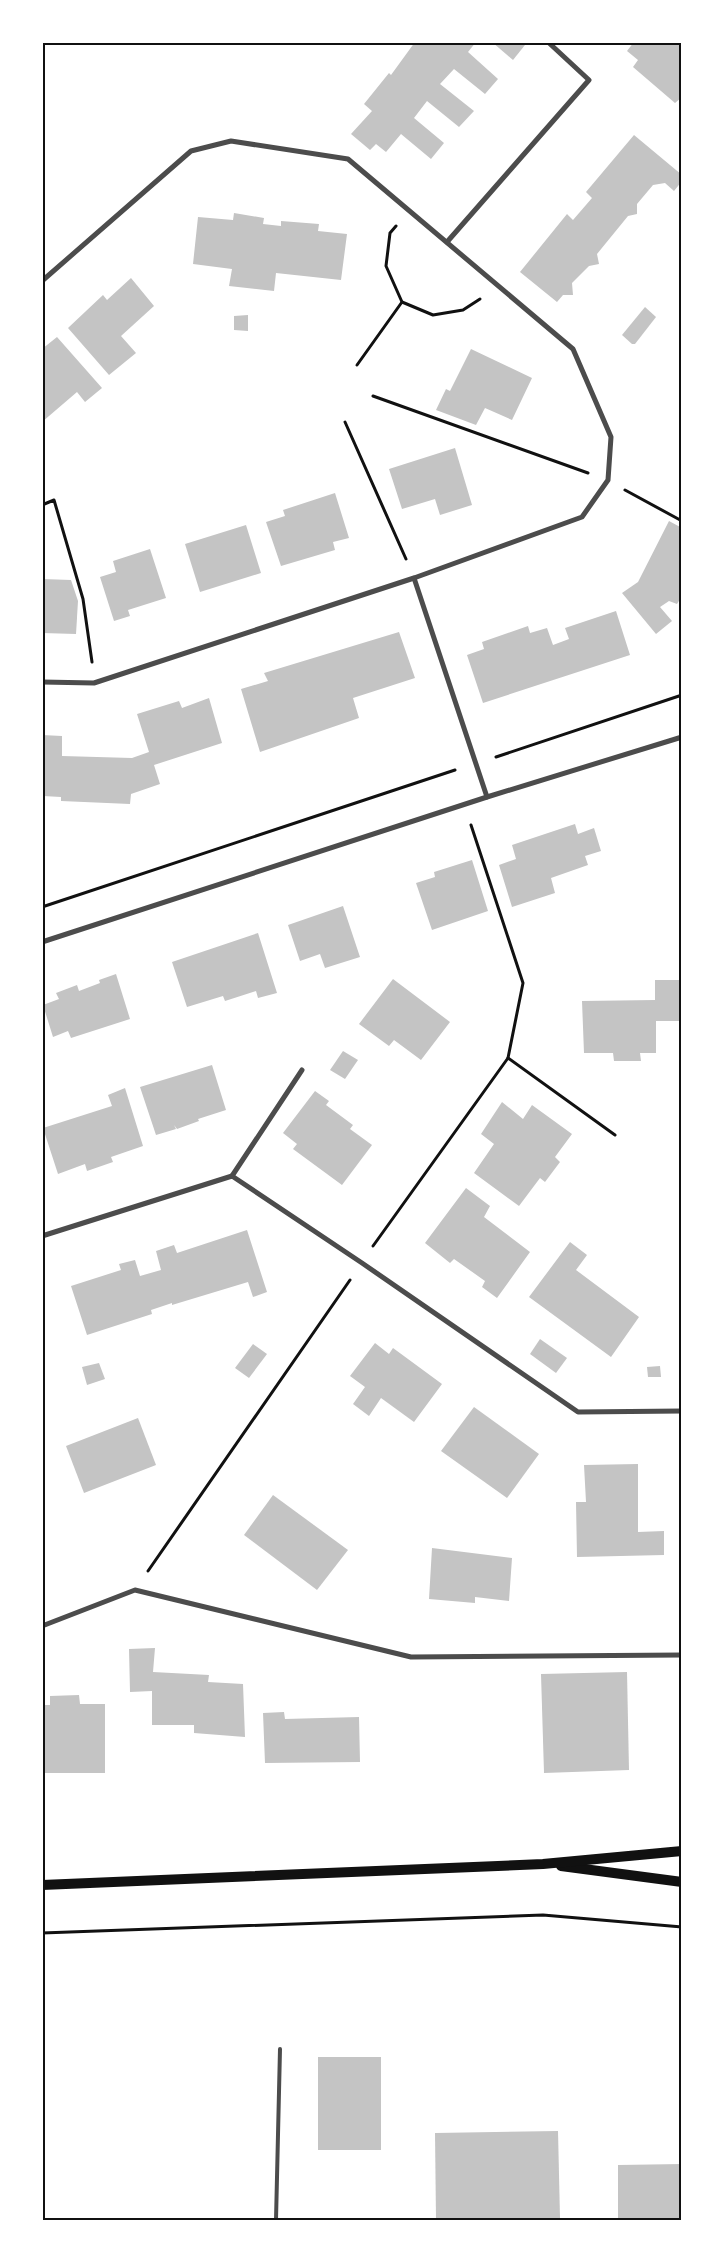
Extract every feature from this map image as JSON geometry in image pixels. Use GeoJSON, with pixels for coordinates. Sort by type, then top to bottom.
{"type":"FeatureCollection","features":[{"type":"Feature","properties":{"kind":"main road"},"geometry":{"type":"LineString","coordinates":[[42,1885],[543,1864],[682,1851]]}},
{"type":"Feature","properties":{"kind":"main road"},"geometry":{"type":"LineString","coordinates":[[543,1864],[682,1882]]}},
{"type":"Feature","properties":{"kind":"street"},"geometry":{"type":"LineString","coordinates":[[447,242],[589,80],[548,42]]}},
{"type":"Feature","properties":{"kind":"street"},"geometry":{"type":"LineString","coordinates":[[42,281],[191,151],[231,141],[348,159],[573,349],[611,437],[608,480],[582,517],[414,578],[94,683],[42,682]]}},
{"type":"Feature","properties":{"kind":"street"},"geometry":{"type":"LineString","coordinates":[[414,578],[487,797]]}},
{"type":"Feature","properties":{"kind":"street"},"geometry":{"type":"LineString","coordinates":[[42,942],[487,797],[682,737]]}},
{"type":"Feature","properties":{"kind":"street"},"geometry":{"type":"LineString","coordinates":[[42,1236],[232,1176],[302,1070]]}},
{"type":"Feature","properties":{"kind":"street"},"geometry":{"type":"LineString","coordinates":[[232,1176],[362,1262],[578,1412],[682,1411]]}},
{"type":"Feature","properties":{"kind":"street"},"geometry":{"type":"LineString","coordinates":[[42,1626],[135,1590],[411,1657],[682,1655]]}},
{"type":"Feature","properties":{"kind":"lane"},"geometry":{"type":"LineString","coordinates":[[276,2220],[280,2049]]}},
{"type":"Feature","properties":{"kind":"path"},"geometry":{"type":"LineString","coordinates":[[407,209],[390,233],[386,266],[402,302],[433,316],[463,310],[484,296],[496,284]]}},
{"type":"Feature","properties":{"kind":"path"},"geometry":{"type":"LineString","coordinates":[[357,365],[402,302]]}},
{"type":"Feature","properties":{"kind":"path"},"geometry":{"type":"LineString","coordinates":[[373,396],[608,480],[682,521]]}},
{"type":"Feature","properties":{"kind":"path"},"geometry":{"type":"LineString","coordinates":[[345,422],[414,578]]}},
{"type":"Feature","properties":{"kind":"path"},"geometry":{"type":"LineString","coordinates":[[42,505],[54,500],[83,599],[94,683]]}},
{"type":"Feature","properties":{"kind":"path"},"geometry":{"type":"LineString","coordinates":[[42,907],[682,695]]}},
{"type":"Feature","properties":{"kind":"path"},"geometry":{"type":"LineString","coordinates":[[135,1590],[362,1262],[508,1058],[523,983],[465,805]]}},
{"type":"Feature","properties":{"kind":"path"},"geometry":{"type":"LineString","coordinates":[[508,1058],[615,1134]]}},
{"type":"Feature","properties":{"kind":"path"},"geometry":{"type":"LineString","coordinates":[[42,1933],[543,1915],[682,1927]]}},
{"type":"Feature","properties":{"kind":"building"},"geometry":{"type":"Polygon","coordinates":[[[415,42],[476,42],[468,52],[498,79],[485,94],[454,69],[440,84],[474,111],[459,127],[427,101],[414,118],[444,143],[431,159],[401,134],[386,152],[376,144],[370,150],[351,134],[372,111],[364,104],[389,73],[391,75],[415,42]]]}},
{"type":"Feature","properties":{"kind":"building"},"geometry":{"type":"Polygon","coordinates":[[[492,42],[522,42],[525,45],[513,60],[492,42]]]}},
{"type":"Feature","properties":{"kind":"building"},"geometry":{"type":"Polygon","coordinates":[[[634,42],[682,42],[682,97],[675,103],[633,67],[638,60],[627,51],[634,42]]]}},
{"type":"Feature","properties":{"kind":"building"},"geometry":{"type":"Polygon","coordinates":[[[634,135],[682,175],[682,181],[674,191],[665,183],[653,185],[637,204],[637,214],[628,216],[597,254],[599,264],[589,266],[572,283],[573,295],[563,295],[557,302],[520,272],[567,214],[573,220],[592,198],[586,192],[634,135]]]}},
{"type":"Feature","properties":{"kind":"building"},"geometry":{"type":"Polygon","coordinates":[[[234,213],[264,218],[263,224],[281,226],[281,221],[319,224],[318,231],[347,234],[341,280],[276,273],[274,291],[229,286],[232,269],[193,264],[198,217],[233,220],[234,213]]]}},
{"type":"Feature","properties":{"kind":"building"},"geometry":{"type":"Polygon","coordinates":[[[131,278],[154,306],[121,336],[136,353],[109,375],[68,328],[103,295],[107,300],[131,278]]]}},
{"type":"Feature","properties":{"kind":"building"},"geometry":{"type":"Polygon","coordinates":[[[645,307],[656,317],[635,344],[632,344],[622,335],[645,307]]]}},
{"type":"Feature","properties":{"kind":"building"},"geometry":{"type":"Polygon","coordinates":[[[248,315],[248,331],[234,330],[234,316],[248,315]]]}},
{"type":"Feature","properties":{"kind":"building"},"geometry":{"type":"Polygon","coordinates":[[[57,337],[102,388],[85,402],[77,392],[42,422],[42,361],[45,358],[42,349],[57,337]]]}},
{"type":"Feature","properties":{"kind":"building"},"geometry":{"type":"Polygon","coordinates":[[[471,349],[532,378],[512,420],[485,408],[476,425],[436,410],[446,389],[450,391],[471,349]]]}},
{"type":"Feature","properties":{"kind":"building"},"geometry":{"type":"Polygon","coordinates":[[[455,448],[472,505],[440,515],[435,499],[402,509],[389,469],[455,448]]]}},
{"type":"Feature","properties":{"kind":"building"},"geometry":{"type":"Polygon","coordinates":[[[335,493],[349,538],[333,542],[335,550],[281,566],[266,522],[285,516],[283,510],[335,493]]]}},
{"type":"Feature","properties":{"kind":"building"},"geometry":{"type":"Polygon","coordinates":[[[669,521],[682,528],[682,596],[677,604],[669,601],[660,607],[672,621],[656,634],[622,593],[638,582],[669,521]]]}},
{"type":"Feature","properties":{"kind":"building"},"geometry":{"type":"Polygon","coordinates":[[[246,525],[261,573],[200,592],[185,544],[246,525]]]}},
{"type":"Feature","properties":{"kind":"building"},"geometry":{"type":"Polygon","coordinates":[[[150,549],[166,598],[128,610],[130,616],[114,621],[100,577],[116,572],[113,561],[150,549]]]}},
{"type":"Feature","properties":{"kind":"building"},"geometry":{"type":"Polygon","coordinates":[[[42,579],[71,580],[78,601],[76,634],[42,633],[42,579]]]}},
{"type":"Feature","properties":{"kind":"building"},"geometry":{"type":"Polygon","coordinates":[[[616,611],[630,655],[483,703],[467,655],[484,649],[482,642],[528,626],[530,633],[547,628],[553,645],[569,639],[565,628],[616,611]]]}},
{"type":"Feature","properties":{"kind":"building"},"geometry":{"type":"Polygon","coordinates":[[[399,632],[415,678],[353,698],[359,718],[260,752],[241,689],[268,681],[264,673],[399,632]]]}},
{"type":"Feature","properties":{"kind":"building"},"geometry":{"type":"Polygon","coordinates":[[[209,698],[222,743],[154,765],[160,784],[131,794],[130,804],[61,801],[61,797],[43,796],[42,735],[62,736],[62,756],[132,758],[149,752],[137,714],[179,701],[182,708],[209,698]]]}},
{"type":"Feature","properties":{"kind":"building"},"geometry":{"type":"Polygon","coordinates":[[[575,824],[578,834],[594,828],[601,851],[585,856],[588,865],[551,878],[555,893],[512,907],[499,865],[516,859],[512,845],[575,824]]]}},
{"type":"Feature","properties":{"kind":"building"},"geometry":{"type":"Polygon","coordinates":[[[472,860],[488,911],[432,930],[416,883],[435,877],[434,872],[472,860]]]}},
{"type":"Feature","properties":{"kind":"building"},"geometry":{"type":"Polygon","coordinates":[[[343,906],[360,957],[325,968],[320,954],[300,961],[288,925],[343,906]]]}},
{"type":"Feature","properties":{"kind":"building"},"geometry":{"type":"Polygon","coordinates":[[[258,933],[277,993],[258,998],[256,991],[225,1001],[223,996],[187,1007],[172,962],[258,933]]]}},
{"type":"Feature","properties":{"kind":"building"},"geometry":{"type":"Polygon","coordinates":[[[116,974],[130,1019],[71,1038],[68,1031],[53,1037],[43,1005],[59,999],[56,993],[77,985],[79,991],[100,983],[99,980],[116,974]]]}},
{"type":"Feature","properties":{"kind":"building"},"geometry":{"type":"Polygon","coordinates":[[[393,979],[450,1022],[421,1060],[394,1040],[389,1046],[359,1024],[393,979]]]}},
{"type":"Feature","properties":{"kind":"building"},"geometry":{"type":"Polygon","coordinates":[[[655,980],[682,980],[682,1021],[656,1021],[656,1053],[640,1053],[641,1061],[614,1061],[613,1053],[584,1053],[582,1001],[655,1000],[655,980]]]}},
{"type":"Feature","properties":{"kind":"building"},"geometry":{"type":"Polygon","coordinates":[[[343,1051],[358,1060],[345,1079],[330,1070],[343,1051]]]}},
{"type":"Feature","properties":{"kind":"building"},"geometry":{"type":"Polygon","coordinates":[[[212,1065],[226,1110],[198,1119],[199,1121],[177,1129],[174,1125],[176,1129],[156,1135],[140,1087],[212,1065]]]}},
{"type":"Feature","properties":{"kind":"building"},"geometry":{"type":"Polygon","coordinates":[[[125,1088],[143,1146],[111,1157],[113,1162],[87,1171],[85,1164],[58,1174],[43,1128],[112,1106],[108,1095],[125,1088]]]}},
{"type":"Feature","properties":{"kind":"building"},"geometry":{"type":"Polygon","coordinates":[[[315,1091],[329,1101],[326,1105],[353,1125],[350,1129],[372,1145],[342,1185],[293,1149],[297,1144],[283,1133],[315,1091]]]}},
{"type":"Feature","properties":{"kind":"building"},"geometry":{"type":"Polygon","coordinates":[[[502,1102],[523,1119],[532,1105],[572,1134],[555,1157],[560,1162],[545,1182],[540,1178],[519,1206],[474,1173],[494,1144],[481,1134],[502,1102]]]}},
{"type":"Feature","properties":{"kind":"building"},"geometry":{"type":"Polygon","coordinates":[[[466,1188],[490,1206],[484,1217],[530,1252],[497,1298],[482,1287],[485,1281],[454,1259],[450,1263],[425,1243],[466,1188]]]}},
{"type":"Feature","properties":{"kind":"building"},"geometry":{"type":"Polygon","coordinates":[[[247,1230],[267,1292],[253,1297],[248,1282],[172,1305],[172,1303],[151,1310],[152,1314],[87,1335],[71,1286],[121,1270],[119,1264],[135,1260],[140,1276],[161,1270],[156,1251],[174,1245],[177,1253],[247,1230]]]}},
{"type":"Feature","properties":{"kind":"building"},"geometry":{"type":"Polygon","coordinates":[[[570,1242],[587,1255],[576,1270],[639,1317],[611,1357],[529,1297],[570,1242]]]}},
{"type":"Feature","properties":{"kind":"building"},"geometry":{"type":"Polygon","coordinates":[[[540,1339],[567,1358],[556,1373],[530,1354],[540,1339]]]}},
{"type":"Feature","properties":{"kind":"building"},"geometry":{"type":"Polygon","coordinates":[[[375,1343],[389,1354],[393,1348],[442,1384],[414,1422],[381,1398],[369,1416],[353,1404],[365,1387],[350,1376],[375,1343]]]}},
{"type":"Feature","properties":{"kind":"building"},"geometry":{"type":"Polygon","coordinates":[[[253,1344],[267,1354],[249,1378],[235,1368],[253,1344]]]}},
{"type":"Feature","properties":{"kind":"building"},"geometry":{"type":"Polygon","coordinates":[[[99,1363],[105,1379],[87,1385],[82,1367],[99,1363]]]}},
{"type":"Feature","properties":{"kind":"building"},"geometry":{"type":"Polygon","coordinates":[[[660,1366],[661,1377],[648,1377],[647,1367],[660,1366]]]}},
{"type":"Feature","properties":{"kind":"building"},"geometry":{"type":"Polygon","coordinates":[[[474,1407],[539,1454],[507,1498],[441,1451],[474,1407]]]}},
{"type":"Feature","properties":{"kind":"building"},"geometry":{"type":"Polygon","coordinates":[[[138,1418],[156,1465],[84,1493],[66,1446],[138,1418]]]}},
{"type":"Feature","properties":{"kind":"building"},"geometry":{"type":"Polygon","coordinates":[[[638,1464],[638,1532],[664,1531],[664,1555],[577,1557],[576,1502],[586,1502],[584,1465],[638,1464]]]}},
{"type":"Feature","properties":{"kind":"building"},"geometry":{"type":"Polygon","coordinates":[[[273,1495],[348,1550],[317,1590],[244,1535],[273,1495]]]}},
{"type":"Feature","properties":{"kind":"building"},"geometry":{"type":"Polygon","coordinates":[[[432,1548],[512,1558],[509,1601],[475,1597],[475,1603],[429,1599],[432,1548]]]}},
{"type":"Feature","properties":{"kind":"building"},"geometry":{"type":"Polygon","coordinates":[[[155,1648],[153,1672],[209,1675],[208,1682],[243,1684],[245,1737],[194,1733],[194,1725],[152,1725],[152,1691],[130,1692],[129,1649],[155,1648]]]}},
{"type":"Feature","properties":{"kind":"building"},"geometry":{"type":"Polygon","coordinates":[[[627,1672],[629,1770],[544,1773],[541,1674],[627,1672]]]}},
{"type":"Feature","properties":{"kind":"building"},"geometry":{"type":"Polygon","coordinates":[[[79,1695],[80,1704],[105,1704],[105,1773],[42,1773],[42,1705],[50,1705],[50,1696],[79,1695]]]}},
{"type":"Feature","properties":{"kind":"building"},"geometry":{"type":"Polygon","coordinates":[[[284,1712],[285,1719],[359,1717],[360,1762],[265,1763],[263,1713],[284,1712]]]}},
{"type":"Feature","properties":{"kind":"building"},"geometry":{"type":"Polygon","coordinates":[[[318,2057],[381,2057],[381,2150],[318,2150],[318,2057]]]}},
{"type":"Feature","properties":{"kind":"building"},"geometry":{"type":"Polygon","coordinates":[[[558,2131],[560,2218],[436,2220],[435,2133],[558,2131]]]}},
{"type":"Feature","properties":{"kind":"building"},"geometry":{"type":"Polygon","coordinates":[[[682,2164],[682,2220],[618,2220],[618,2165],[682,2164]]]}}]}
